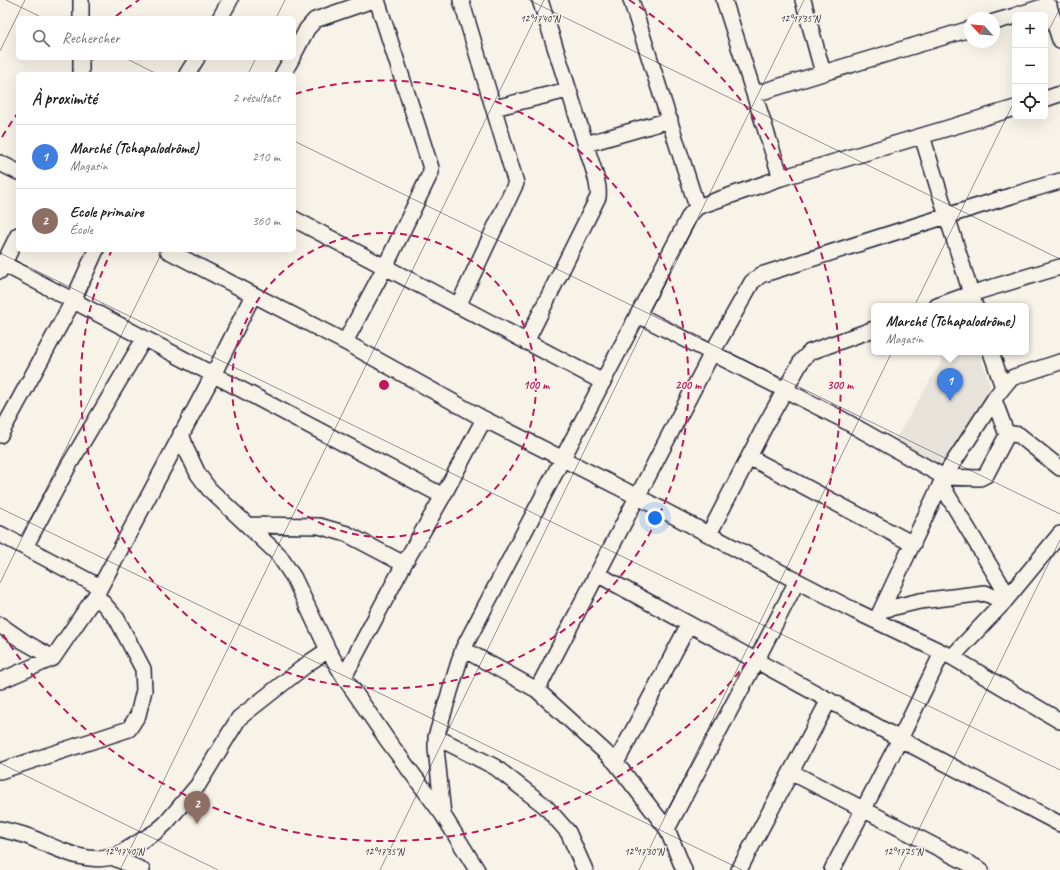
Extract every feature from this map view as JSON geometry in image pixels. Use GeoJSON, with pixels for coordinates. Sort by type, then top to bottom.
{"type":"FeatureCollection","features":[{"type":"Feature","properties":{"kind":"street"},"geometry":{"type":"LineString","coordinates":[[81,0],[81,16]]}},
{"type":"Feature","properties":{"kind":"street"},"geometry":{"type":"LineString","coordinates":[[221,16],[230,0]]}},
{"type":"Feature","properties":{"kind":"street"},"geometry":{"type":"LineString","coordinates":[[296,50],[307,29],[315,20],[373,0]]}},
{"type":"Feature","properties":{"kind":"street"},"geometry":{"type":"LineString","coordinates":[[345,342],[385,267],[431,175],[377,0]]}},
{"type":"Feature","properties":{"kind":"street"},"geometry":{"type":"LineString","coordinates":[[458,306],[515,186],[515,176],[461,0]]}},
{"type":"Feature","properties":{"kind":"street"},"geometry":{"type":"LineString","coordinates":[[526,342],[598,197],[598,185],[586,144],[540,0]]}},
{"type":"Feature","properties":{"kind":"street"},"geometry":{"type":"LineString","coordinates":[[631,0],[697,207]]}},
{"type":"Feature","properties":{"kind":"street"},"geometry":{"type":"LineString","coordinates":[[724,0],[782,178]]}},
{"type":"Feature","properties":{"kind":"street"},"geometry":{"type":"LineString","coordinates":[[803,0],[823,73]]}},
{"type":"Feature","properties":{"kind":"street"},"geometry":{"type":"LineString","coordinates":[[1024,12],[1048,3],[1060,40]]}},
{"type":"Feature","properties":{"kind":"street"},"geometry":{"type":"LineString","coordinates":[[1000,20],[1012,16]]}},
{"type":"Feature","properties":{"kind":"street"},"geometry":{"type":"LineString","coordinates":[[755,94],[964,31]]}},
{"type":"Feature","properties":{"kind":"street"},"geometry":{"type":"LineString","coordinates":[[81,60],[81,72]]}},
{"type":"Feature","properties":{"kind":"street"},"geometry":{"type":"LineString","coordinates":[[188,72],[195,60]]}},
{"type":"Feature","properties":{"kind":"street"},"geometry":{"type":"LineString","coordinates":[[284,72],[291,60]]}},
{"type":"Feature","properties":{"kind":"street"},"geometry":{"type":"LineString","coordinates":[[494,108],[568,90]]}},
{"type":"Feature","properties":{"kind":"street"},"geometry":{"type":"LineString","coordinates":[[1048,98],[1060,94]]}},
{"type":"Feature","properties":{"kind":"street"},"geometry":{"type":"LineString","coordinates":[[443,815],[436,738],[463,649],[690,215],[697,207],[782,178],[1012,109]]}},
{"type":"Feature","properties":{"kind":"street"},"geometry":{"type":"LineString","coordinates":[[586,144],[670,120]]}},
{"type":"Feature","properties":{"kind":"street"},"geometry":{"type":"LineString","coordinates":[[922,136],[973,300]]}},
{"type":"Feature","properties":{"kind":"street"},"geometry":{"type":"LineString","coordinates":[[0,162],[16,171]]}},
{"type":"Feature","properties":{"kind":"street"},"geometry":{"type":"LineString","coordinates":[[537,690],[712,353],[747,288],[752,282],[761,275],[1060,180]]}},
{"type":"Feature","properties":{"kind":"street"},"geometry":{"type":"LineString","coordinates":[[296,220],[603,382]]}},
{"type":"Feature","properties":{"kind":"street"},"geometry":{"type":"LineString","coordinates":[[16,240],[1,266],[73,301],[443,496]]}},
{"type":"Feature","properties":{"kind":"street"},"geometry":{"type":"LineString","coordinates":[[0,435],[73,301],[95,252]]}},
{"type":"Feature","properties":{"kind":"street"},"geometry":{"type":"LineString","coordinates":[[171,252],[345,342],[484,419],[638,497],[797,581],[879,616],[1060,721]]}},
{"type":"Feature","properties":{"kind":"street"},"geometry":{"type":"LineString","coordinates":[[954,303],[973,300],[1060,267]]}},
{"type":"Feature","properties":{"kind":"street"},"geometry":{"type":"LineString","coordinates":[[0,681],[53,658],[98,591],[213,375],[253,295]]}},
{"type":"Feature","properties":{"kind":"street"},"geometry":{"type":"LineString","coordinates":[[638,315],[838,417],[942,481],[1006,599]]}},
{"type":"Feature","properties":{"kind":"street"},"geometry":{"type":"LineString","coordinates":[[709,534],[802,360],[810,352],[871,330]]}},
{"type":"Feature","properties":{"kind":"street"},"geometry":{"type":"LineString","coordinates":[[25,547],[69,465],[144,338]]}},
{"type":"Feature","properties":{"kind":"street"},"geometry":{"type":"LineString","coordinates":[[992,355],[1003,387]]}},
{"type":"Feature","properties":{"kind":"street"},"geometry":{"type":"LineString","coordinates":[[879,616],[942,481],[1003,387],[1009,380],[1018,375],[1060,362]]}},
{"type":"Feature","properties":{"kind":"street"},"geometry":{"type":"LineString","coordinates":[[942,481],[980,478],[986,475],[1007,435],[994,400]]}},
{"type":"Feature","properties":{"kind":"street"},"geometry":{"type":"LineString","coordinates":[[344,677],[484,419]]}},
{"type":"Feature","properties":{"kind":"street"},"geometry":{"type":"LineString","coordinates":[[181,433],[187,451],[209,489],[278,554],[294,578],[328,650],[344,677],[388,741],[443,815],[477,869]]}},
{"type":"Feature","properties":{"kind":"street"},"geometry":{"type":"LineString","coordinates":[[1007,435],[1019,435],[1060,468]]}},
{"type":"Feature","properties":{"kind":"street"},"geometry":{"type":"LineString","coordinates":[[749,458],[913,544]]}},
{"type":"Feature","properties":{"kind":"street"},"geometry":{"type":"LineString","coordinates":[[248,525],[319,526],[347,534],[404,564]]}},
{"type":"Feature","properties":{"kind":"street"},"geometry":{"type":"LineString","coordinates":[[0,534],[25,547],[98,591],[117,619],[143,669],[144,690],[138,715],[134,723],[129,728],[0,772]]}},
{"type":"Feature","properties":{"kind":"street"},"geometry":{"type":"LineString","coordinates":[[832,870],[900,740],[947,655],[1006,599],[1060,534]]}},
{"type":"Feature","properties":{"kind":"street"},"geometry":{"type":"LineString","coordinates":[[597,574],[900,740],[1060,824]]}},
{"type":"Feature","properties":{"kind":"street"},"geometry":{"type":"LineString","coordinates":[[667,829],[797,581]]}},
{"type":"Feature","properties":{"kind":"street"},"geometry":{"type":"LineString","coordinates":[[879,616],[920,601],[984,593],[1006,599]]}},
{"type":"Feature","properties":{"kind":"street"},"geometry":{"type":"LineString","coordinates":[[616,763],[689,624]]}},
{"type":"Feature","properties":{"kind":"street"},"geometry":{"type":"LineString","coordinates":[[0,625],[23,641],[53,658]]}},
{"type":"Feature","properties":{"kind":"street"},"geometry":{"type":"LineString","coordinates":[[463,649],[537,690],[605,752],[616,763],[667,829],[684,870]]}},
{"type":"Feature","properties":{"kind":"street"},"geometry":{"type":"LineString","coordinates":[[0,829],[25,835],[57,849],[91,859],[118,855],[157,831],[166,823],[198,785],[239,718],[310,662],[328,650]]}},
{"type":"Feature","properties":{"kind":"street"},"geometry":{"type":"LineString","coordinates":[[739,870],[829,700]]}},
{"type":"Feature","properties":{"kind":"street"},"geometry":{"type":"LineString","coordinates":[[436,738],[495,767],[545,806],[568,832],[586,870]]}},
{"type":"Feature","properties":{"kind":"street"},"geometry":{"type":"LineString","coordinates":[[791,772],[981,870]]}},
{"type":"Feature","properties":{"kind":"street"},"geometry":{"type":"LineString","coordinates":[[0,838],[25,835]]}},
{"type":"Feature","properties":{"kind":"street"},"geometry":{"type":"LineString","coordinates":[[112,857],[142,870]]}},
{"type":"Feature","properties":{"kind":"shaded area"},"geometry":{"type":"Polygon","coordinates":[[[945,355],[980,355],[990,386],[984,406],[943,471],[921,459],[895,440],[945,355]]]}},
{"type":"Feature","properties":{"kind":"place","name":"Marché (Tchapalodrôme)"},"geometry":{"type":"Point","coordinates":[950,401]}},
{"type":"Feature","properties":{"kind":"place","name":"Ecole primaire"},"geometry":{"type":"Point","coordinates":[197,824]}}]}
